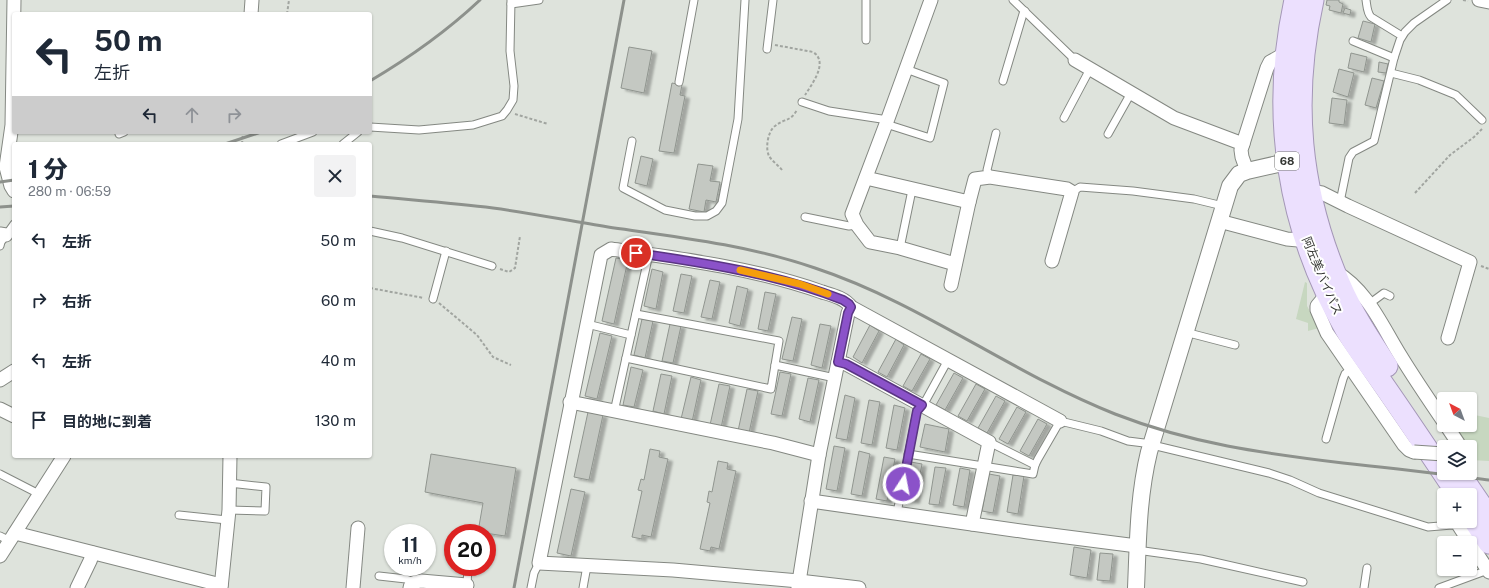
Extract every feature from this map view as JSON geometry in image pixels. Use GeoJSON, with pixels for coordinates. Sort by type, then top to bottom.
{"type":"FeatureCollection","features":[{"type":"Feature","properties":{"kind":"main road","name":"阿左美バイパス"},"geometry":{"type":"LineString","coordinates":[[1295,0],[1286,53],[1283,107],[1296,160],[1310,191],[1319,230],[1334,271],[1352,310],[1437,440]]}},
{"type":"Feature","properties":{"kind":"main road","name":"阿左美バイパス"},"geometry":{"type":"LineString","coordinates":[[1313,0],[1305,36],[1301,72],[1296,160],[1292,188],[1305,237],[1327,294],[1347,331],[1453,488]]}},
{"type":"Feature","properties":{"kind":"main road"},"geometry":{"type":"LineString","coordinates":[[1464,480],[1489,517]]}},
{"type":"Feature","properties":{"kind":"main road"},"geometry":{"type":"LineString","coordinates":[[1473,528],[1489,543]]}},
{"type":"Feature","properties":{"kind":"street"},"geometry":{"type":"LineString","coordinates":[[14,0],[14,12]]}},
{"type":"Feature","properties":{"kind":"street"},"geometry":{"type":"LineString","coordinates":[[251,12],[252,0]]}},
{"type":"Feature","properties":{"kind":"street"},"geometry":{"type":"LineString","coordinates":[[930,0],[887,122],[852,214],[857,225],[870,242],[900,248],[955,264]]}},
{"type":"Feature","properties":{"kind":"street"},"geometry":{"type":"LineString","coordinates":[[1480,0],[1489,2]]}},
{"type":"Feature","properties":{"kind":"street"},"geometry":{"type":"LineString","coordinates":[[1247,171],[1242,157],[1243,144],[1267,68],[1270,62],[1286,53]]}},
{"type":"Feature","properties":{"kind":"street"},"geometry":{"type":"LineString","coordinates":[[1075,60],[1174,118],[1243,144]]}},
{"type":"Feature","properties":{"kind":"street"},"geometry":{"type":"LineString","coordinates":[[12,125],[8,153],[3,173],[12,188]]}},
{"type":"Feature","properties":{"kind":"street"},"geometry":{"type":"LineString","coordinates":[[1136,588],[1137,546],[1141,494],[1145,470],[1151,445],[1230,186],[1239,174],[1296,160]]}},
{"type":"Feature","properties":{"kind":"street"},"geometry":{"type":"LineString","coordinates":[[951,285],[975,179],[981,177],[1067,188],[1072,192],[1052,261]]}},
{"type":"Feature","properties":{"kind":"street"},"geometry":{"type":"LineString","coordinates":[[866,178],[912,190],[969,202]]}},
{"type":"Feature","properties":{"kind":"street"},"geometry":{"type":"LineString","coordinates":[[1310,191],[1322,193],[1470,262],[1448,338]]}},
{"type":"Feature","properties":{"kind":"street"},"geometry":{"type":"LineString","coordinates":[[1221,214],[1287,238],[1298,240],[1305,237]]}},
{"type":"Feature","properties":{"kind":"street"},"geometry":{"type":"LineString","coordinates":[[859,588],[798,585],[673,570],[538,563],[570,402],[602,255],[611,249],[649,254],[731,267],[800,284],[843,300],[851,307],[1060,421]]}},
{"type":"Feature","properties":{"kind":"street"},"geometry":{"type":"LineString","coordinates":[[1334,271],[1355,286],[1369,304],[1404,362],[1437,412]]}},
{"type":"Feature","properties":{"kind":"street"},"geometry":{"type":"LineString","coordinates":[[1327,294],[1318,306],[1317,310],[1327,333],[1404,445],[1409,450],[1414,452],[1437,454]]}},
{"type":"Feature","properties":{"kind":"street"},"geometry":{"type":"LineString","coordinates":[[798,585],[819,455],[848,313],[851,307]]}},
{"type":"Feature","properties":{"kind":"street"},"geometry":{"type":"LineString","coordinates":[[838,362],[846,364],[989,442],[972,524]]}},
{"type":"Feature","properties":{"kind":"street"},"geometry":{"type":"LineString","coordinates":[[0,380],[12,372]]}},
{"type":"Feature","properties":{"kind":"street"},"geometry":{"type":"LineString","coordinates":[[570,402],[773,443],[819,455]]}},
{"type":"Feature","properties":{"kind":"street"},"geometry":{"type":"LineString","coordinates":[[0,409],[12,415]]}},
{"type":"Feature","properties":{"kind":"street"},"geometry":{"type":"LineString","coordinates":[[0,556],[8,537],[63,458]]}},
{"type":"Feature","properties":{"kind":"street"},"geometry":{"type":"LineString","coordinates":[[8,537],[93,553],[221,587],[228,515],[230,458]]}},
{"type":"Feature","properties":{"kind":"street"},"geometry":{"type":"LineString","coordinates":[[811,501],[1137,546]]}},
{"type":"Feature","properties":{"kind":"street"},"geometry":{"type":"LineString","coordinates":[[353,588],[358,528]]}},
{"type":"Feature","properties":{"kind":"street"},"geometry":{"type":"LineString","coordinates":[[76,588],[93,553]]}},
{"type":"Feature","properties":{"kind":"street"},"geometry":{"type":"LineString","coordinates":[[1477,554],[1488,571]]}},
{"type":"Feature","properties":{"kind":"street"},"geometry":{"type":"LineString","coordinates":[[412,585],[421,581],[467,587]]}},
{"type":"Feature","properties":{"kind":"lane"},"geometry":{"type":"LineString","coordinates":[[372,127],[419,130],[473,125],[502,116],[513,100],[514,86],[510,51],[510,2],[539,0]]}},
{"type":"Feature","properties":{"kind":"lane"},"geometry":{"type":"LineString","coordinates":[[678,82],[694,0]]}},
{"type":"Feature","properties":{"kind":"lane"},"geometry":{"type":"LineString","coordinates":[[632,140],[623,188],[665,210],[695,216],[707,216],[716,211],[722,203],[738,119],[745,0]]}},
{"type":"Feature","properties":{"kind":"lane"},"geometry":{"type":"LineString","coordinates":[[768,47],[773,0]]}},
{"type":"Feature","properties":{"kind":"lane"},"geometry":{"type":"LineString","coordinates":[[866,0],[866,40]]}},
{"type":"Feature","properties":{"kind":"lane"},"geometry":{"type":"LineString","coordinates":[[1013,0],[1075,60]]}},
{"type":"Feature","properties":{"kind":"lane"},"geometry":{"type":"LineString","coordinates":[[1366,0],[1371,17],[1402,36]]}},
{"type":"Feature","properties":{"kind":"lane"},"geometry":{"type":"LineString","coordinates":[[1340,202],[1349,158],[1353,152],[1374,141],[1394,58],[1402,36],[1414,23],[1447,0]]}},
{"type":"Feature","properties":{"kind":"lane"},"geometry":{"type":"LineString","coordinates":[[1003,82],[1025,11]]}},
{"type":"Feature","properties":{"kind":"lane"},"geometry":{"type":"LineString","coordinates":[[1353,41],[1394,58]]}},
{"type":"Feature","properties":{"kind":"lane"},"geometry":{"type":"LineString","coordinates":[[802,102],[829,111],[887,122],[930,138],[944,83],[906,69]]}},
{"type":"Feature","properties":{"kind":"lane"},"geometry":{"type":"LineString","coordinates":[[1064,118],[1090,69]]}},
{"type":"Feature","properties":{"kind":"lane"},"geometry":{"type":"LineString","coordinates":[[1391,73],[1419,80],[1456,95],[1483,124]]}},
{"type":"Feature","properties":{"kind":"lane"},"geometry":{"type":"LineString","coordinates":[[1108,134],[1131,92]]}},
{"type":"Feature","properties":{"kind":"lane"},"geometry":{"type":"LineString","coordinates":[[990,177],[987,170],[996,133]]}},
{"type":"Feature","properties":{"kind":"lane"},"geometry":{"type":"LineString","coordinates":[[286,142],[308,134]]}},
{"type":"Feature","properties":{"kind":"lane"},"geometry":{"type":"LineString","coordinates":[[346,142],[356,134]]}},
{"type":"Feature","properties":{"kind":"lane"},"geometry":{"type":"LineString","coordinates":[[1072,192],[1080,187],[1132,191],[1194,199],[1221,214]]}},
{"type":"Feature","properties":{"kind":"lane"},"geometry":{"type":"LineString","coordinates":[[900,248],[912,190]]}},
{"type":"Feature","properties":{"kind":"lane"},"geometry":{"type":"LineString","coordinates":[[805,217],[849,226],[857,225]]}},
{"type":"Feature","properties":{"kind":"lane"},"geometry":{"type":"LineString","coordinates":[[2,238],[12,226]]}},
{"type":"Feature","properties":{"kind":"lane"},"geometry":{"type":"LineString","coordinates":[[372,231],[402,238],[492,266]]}},
{"type":"Feature","properties":{"kind":"lane"},"geometry":{"type":"LineString","coordinates":[[433,299],[446,251]]}},
{"type":"Feature","properties":{"kind":"lane"},"geometry":{"type":"LineString","coordinates":[[614,412],[649,254]]}},
{"type":"Feature","properties":{"kind":"lane"},"geometry":{"type":"LineString","coordinates":[[1369,304],[1384,293],[1390,296]]}},
{"type":"Feature","properties":{"kind":"lane"},"geometry":{"type":"LineString","coordinates":[[626,358],[771,388],[779,341],[636,314]]}},
{"type":"Feature","properties":{"kind":"lane"},"geometry":{"type":"LineString","coordinates":[[587,324],[631,335]]}},
{"type":"Feature","properties":{"kind":"lane"},"geometry":{"type":"LineString","coordinates":[[1185,332],[1235,345]]}},
{"type":"Feature","properties":{"kind":"lane"},"geometry":{"type":"LineString","coordinates":[[897,513],[917,411],[948,360]]}},
{"type":"Feature","properties":{"kind":"lane"},"geometry":{"type":"LineString","coordinates":[[774,365],[834,378]]}},
{"type":"Feature","properties":{"kind":"lane"},"geometry":{"type":"LineString","coordinates":[[1326,439],[1343,379],[1345,374],[1352,368]]}},
{"type":"Feature","properties":{"kind":"lane"},"geometry":{"type":"LineString","coordinates":[[908,454],[1033,474],[1035,465],[1060,421],[1100,431],[1128,441],[1269,473],[1290,480],[1319,493],[1428,526],[1437,526]]}},
{"type":"Feature","properties":{"kind":"lane"},"geometry":{"type":"LineString","coordinates":[[989,442],[1035,465]]}},
{"type":"Feature","properties":{"kind":"lane"},"geometry":{"type":"LineString","coordinates":[[0,474],[39,494]]}},
{"type":"Feature","properties":{"kind":"lane"},"geometry":{"type":"LineString","coordinates":[[179,515],[228,515],[265,512],[266,487],[229,483]]}},
{"type":"Feature","properties":{"kind":"lane"},"geometry":{"type":"LineString","coordinates":[[1137,546],[1144,551],[1200,559],[1303,582]]}},
{"type":"Feature","properties":{"kind":"lane"},"geometry":{"type":"LineString","coordinates":[[531,588],[538,563]]}},
{"type":"Feature","properties":{"kind":"lane"},"geometry":{"type":"LineString","coordinates":[[583,588],[587,566]]}},
{"type":"Feature","properties":{"kind":"lane"},"geometry":{"type":"LineString","coordinates":[[1365,588],[1367,568]]}},
{"type":"Feature","properties":{"kind":"lane"},"geometry":{"type":"LineString","coordinates":[[1439,588],[1488,571]]}},
{"type":"Feature","properties":{"kind":"lane"},"geometry":{"type":"LineString","coordinates":[[379,576],[406,579],[412,585]]}},
{"type":"Feature","properties":{"kind":"lane"},"geometry":{"type":"LineString","coordinates":[[467,587],[468,576]]}},
{"type":"Feature","properties":{"kind":"path"},"geometry":{"type":"LineString","coordinates":[[287,12],[289,0]]}},
{"type":"Feature","properties":{"kind":"path"},"geometry":{"type":"LineString","coordinates":[[768,47],[813,52],[818,55],[820,59],[817,73],[793,117],[774,126],[770,134],[767,149],[769,156],[782,170]]}},
{"type":"Feature","properties":{"kind":"path"},"geometry":{"type":"LineString","coordinates":[[506,112],[524,115],[548,124]]}},
{"type":"Feature","properties":{"kind":"path"},"geometry":{"type":"LineString","coordinates":[[1415,194],[1450,155],[1474,137],[1483,124]]}},
{"type":"Feature","properties":{"kind":"path"},"geometry":{"type":"LineString","coordinates":[[492,266],[509,272],[515,268],[520,236]]}},
{"type":"Feature","properties":{"kind":"path"},"geometry":{"type":"LineString","coordinates":[[372,288],[433,299],[477,335],[493,357],[511,365]]}},
{"type":"Feature","properties":{"kind":"green space"},"geometry":{"type":"Polygon","coordinates":[[[1305,282],[1307,283],[1307,306],[1319,328],[1308,331],[1308,323],[1296,319],[1305,282]]]}},
{"type":"Feature","properties":{"kind":"green space"},"geometry":{"type":"Polygon","coordinates":[[[1477,415],[1489,418],[1489,461],[1477,460],[1477,440],[1463,440],[1458,432],[1477,432],[1477,415]]]}},
{"type":"Feature","properties":{"kind":"building"},"geometry":{"type":"Polygon","coordinates":[[[1327,0],[1339,0],[1339,2],[1343,4],[1341,13],[1329,10],[1330,6],[1326,5],[1327,0]]]}},
{"type":"Feature","properties":{"kind":"building"},"geometry":{"type":"Polygon","coordinates":[[[1345,8],[1351,10],[1350,15],[1343,13],[1345,8]]]}},
{"type":"Feature","properties":{"kind":"building"},"geometry":{"type":"Polygon","coordinates":[[[1363,21],[1375,24],[1371,42],[1358,38],[1363,21]]]}},
{"type":"Feature","properties":{"kind":"building"},"geometry":{"type":"Polygon","coordinates":[[[629,47],[652,51],[644,93],[621,88],[629,47]]]}},
{"type":"Feature","properties":{"kind":"building"},"geometry":{"type":"Polygon","coordinates":[[[1351,53],[1367,57],[1364,72],[1348,68],[1351,53]]]}},
{"type":"Feature","properties":{"kind":"building"},"geometry":{"type":"Polygon","coordinates":[[[1379,62],[1388,64],[1386,73],[1378,72],[1379,62]]]}},
{"type":"Feature","properties":{"kind":"building"},"geometry":{"type":"Polygon","coordinates":[[[1339,69],[1354,73],[1348,97],[1333,92],[1339,69]]]}},
{"type":"Feature","properties":{"kind":"building"},"geometry":{"type":"Polygon","coordinates":[[[1372,78],[1384,81],[1376,108],[1365,105],[1372,78]]]}},
{"type":"Feature","properties":{"kind":"building"},"geometry":{"type":"Polygon","coordinates":[[[672,83],[682,85],[680,95],[685,96],[674,153],[659,151],[672,83]]]}},
{"type":"Feature","properties":{"kind":"building"},"geometry":{"type":"Polygon","coordinates":[[[1332,98],[1347,100],[1344,125],[1329,123],[1332,98]]]}},
{"type":"Feature","properties":{"kind":"building"},"geometry":{"type":"Polygon","coordinates":[[[641,156],[653,159],[647,186],[635,183],[641,156]]]}},
{"type":"Feature","properties":{"kind":"building"},"geometry":{"type":"Polygon","coordinates":[[[698,164],[713,166],[710,181],[720,182],[716,202],[706,200],[704,212],[689,209],[698,164]]]}},
{"type":"Feature","properties":{"kind":"building"},"geometry":{"type":"Polygon","coordinates":[[[616,258],[628,260],[614,324],[602,321],[616,258]]]}},
{"type":"Feature","properties":{"kind":"building"},"geometry":{"type":"Polygon","coordinates":[[[652,269],[663,272],[656,309],[644,306],[652,269]]]}},
{"type":"Feature","properties":{"kind":"building"},"geometry":{"type":"Polygon","coordinates":[[[681,274],[692,276],[684,313],[673,311],[681,274]]]}},
{"type":"Feature","properties":{"kind":"building"},"geometry":{"type":"Polygon","coordinates":[[[710,280],[720,282],[712,319],[701,317],[710,280]]]}},
{"type":"Feature","properties":{"kind":"building"},"geometry":{"type":"Polygon","coordinates":[[[737,286],[748,289],[740,326],[729,323],[737,286]]]}},
{"type":"Feature","properties":{"kind":"building"},"geometry":{"type":"Polygon","coordinates":[[[765,292],[776,294],[768,331],[758,329],[765,292]]]}},
{"type":"Feature","properties":{"kind":"building"},"geometry":{"type":"Polygon","coordinates":[[[792,317],[802,319],[793,361],[782,359],[792,317]]]}},
{"type":"Feature","properties":{"kind":"building"},"geometry":{"type":"Polygon","coordinates":[[[642,319],[653,321],[645,358],[634,355],[642,319]]]}},
{"type":"Feature","properties":{"kind":"building"},"geometry":{"type":"Polygon","coordinates":[[[670,324],[681,326],[673,363],[662,361],[670,324]]]}},
{"type":"Feature","properties":{"kind":"building"},"geometry":{"type":"Polygon","coordinates":[[[820,324],[831,326],[822,368],[811,365],[820,324]]]}},
{"type":"Feature","properties":{"kind":"building"},"geometry":{"type":"Polygon","coordinates":[[[870,325],[879,331],[862,363],[853,357],[870,325]]]}},
{"type":"Feature","properties":{"kind":"building"},"geometry":{"type":"Polygon","coordinates":[[[600,333],[612,336],[597,399],[585,396],[600,333]]]}},
{"type":"Feature","properties":{"kind":"building"},"geometry":{"type":"Polygon","coordinates":[[[896,339],[904,345],[887,377],[878,372],[896,339]]]}},
{"type":"Feature","properties":{"kind":"building"},"geometry":{"type":"Polygon","coordinates":[[[921,354],[930,359],[912,391],[903,386],[921,354]]]}},
{"type":"Feature","properties":{"kind":"building"},"geometry":{"type":"Polygon","coordinates":[[[631,367],[643,370],[634,407],[623,405],[631,367]]]}},
{"type":"Feature","properties":{"kind":"building"},"geometry":{"type":"Polygon","coordinates":[[[780,372],[791,374],[782,416],[771,414],[780,372]]]}},
{"type":"Feature","properties":{"kind":"building"},"geometry":{"type":"Polygon","coordinates":[[[954,373],[963,378],[945,410],[936,405],[954,373]]]}},
{"type":"Feature","properties":{"kind":"building"},"geometry":{"type":"Polygon","coordinates":[[[661,374],[672,376],[664,414],[653,411],[661,374]]]}},
{"type":"Feature","properties":{"kind":"building"},"geometry":{"type":"Polygon","coordinates":[[[691,377],[701,380],[692,422],[681,419],[691,377]]]}},
{"type":"Feature","properties":{"kind":"building"},"geometry":{"type":"Polygon","coordinates":[[[808,378],[819,380],[810,422],[799,419],[808,378]]]}},
{"type":"Feature","properties":{"kind":"building"},"geometry":{"type":"Polygon","coordinates":[[[719,384],[730,386],[721,428],[710,425],[719,384]]]}},
{"type":"Feature","properties":{"kind":"building"},"geometry":{"type":"Polygon","coordinates":[[[976,384],[985,389],[967,421],[958,416],[976,384]]]}},
{"type":"Feature","properties":{"kind":"building"},"geometry":{"type":"Polygon","coordinates":[[[747,389],[758,391],[749,433],[738,431],[747,389]]]}},
{"type":"Feature","properties":{"kind":"building"},"geometry":{"type":"Polygon","coordinates":[[[845,395],[855,398],[847,440],[836,438],[845,395]]]}},
{"type":"Feature","properties":{"kind":"building"},"geometry":{"type":"Polygon","coordinates":[[[996,396],[1005,401],[987,433],[978,428],[996,396]]]}},
{"type":"Feature","properties":{"kind":"building"},"geometry":{"type":"Polygon","coordinates":[[[869,400],[880,402],[872,445],[861,443],[869,400]]]}},
{"type":"Feature","properties":{"kind":"building"},"geometry":{"type":"Polygon","coordinates":[[[894,405],[905,408],[897,450],[886,448],[894,405]]]}},
{"type":"Feature","properties":{"kind":"building"},"geometry":{"type":"Polygon","coordinates":[[[1017,407],[1026,412],[1008,444],[999,439],[1017,407]]]}},
{"type":"Feature","properties":{"kind":"building"},"geometry":{"type":"Polygon","coordinates":[[[588,412],[603,415],[589,480],[574,477],[588,412]]]}},
{"type":"Feature","properties":{"kind":"building"},"geometry":{"type":"Polygon","coordinates":[[[1038,419],[1047,424],[1029,456],[1020,451],[1038,419]]]}},
{"type":"Feature","properties":{"kind":"building"},"geometry":{"type":"Polygon","coordinates":[[[925,424],[949,429],[945,452],[920,447],[925,424]]]}},
{"type":"Feature","properties":{"kind":"building"},"geometry":{"type":"Polygon","coordinates":[[[834,446],[845,448],[837,491],[826,489],[834,446]]]}},
{"type":"Feature","properties":{"kind":"building"},"geometry":{"type":"Polygon","coordinates":[[[650,449],[660,451],[659,457],[668,459],[651,537],[642,535],[642,539],[632,537],[642,491],[638,490],[641,479],[644,480],[650,449]]]}},
{"type":"Feature","properties":{"kind":"building"},"geometry":{"type":"Polygon","coordinates":[[[859,451],[870,454],[862,496],[851,494],[859,451]]]}},
{"type":"Feature","properties":{"kind":"building"},"geometry":{"type":"Polygon","coordinates":[[[431,454],[516,468],[505,536],[496,535],[496,524],[479,524],[483,503],[425,492],[431,454]]]}},
{"type":"Feature","properties":{"kind":"building"},"geometry":{"type":"Polygon","coordinates":[[[884,457],[895,459],[887,501],[876,499],[884,457]]]}},
{"type":"Feature","properties":{"kind":"building"},"geometry":{"type":"Polygon","coordinates":[[[718,461],[728,463],[727,469],[736,471],[719,549],[711,547],[710,551],[700,549],[710,503],[707,502],[709,491],[712,492],[718,461]]]}},
{"type":"Feature","properties":{"kind":"building"},"geometry":{"type":"Polygon","coordinates":[[[911,462],[922,464],[915,501],[905,499],[911,462]]]}},
{"type":"Feature","properties":{"kind":"building"},"geometry":{"type":"Polygon","coordinates":[[[935,467],[946,468],[939,505],[929,504],[935,467]]]}},
{"type":"Feature","properties":{"kind":"building"},"geometry":{"type":"Polygon","coordinates":[[[960,468],[970,470],[964,507],[953,505],[960,468]]]}},
{"type":"Feature","properties":{"kind":"building"},"geometry":{"type":"Polygon","coordinates":[[[989,474],[1000,476],[993,513],[982,511],[989,474]]]}},
{"type":"Feature","properties":{"kind":"building"},"geometry":{"type":"Polygon","coordinates":[[[1013,475],[1024,476],[1018,514],[1007,512],[1013,475]]]}},
{"type":"Feature","properties":{"kind":"building"},"geometry":{"type":"Polygon","coordinates":[[[571,489],[585,492],[571,556],[557,553],[571,489]]]}},
{"type":"Feature","properties":{"kind":"building"},"geometry":{"type":"Polygon","coordinates":[[[1074,547],[1091,550],[1087,578],[1070,575],[1074,547]]]}},
{"type":"Feature","properties":{"kind":"building"},"geometry":{"type":"Polygon","coordinates":[[[1100,553],[1113,554],[1110,581],[1097,580],[1100,553]]]}},
{"type":"Feature","properties":{"kind":"railway"},"geometry":{"type":"LineString","coordinates":[[372,80],[427,44],[480,0]]}},
{"type":"Feature","properties":{"kind":"railway"},"geometry":{"type":"LineString","coordinates":[[514,588],[624,0]]}},
{"type":"Feature","properties":{"kind":"railway"},"geometry":{"type":"LineString","coordinates":[[231,142],[255,134]]}},
{"type":"Feature","properties":{"kind":"railway"},"geometry":{"type":"LineString","coordinates":[[0,182],[12,180]]}},
{"type":"Feature","properties":{"kind":"railway"},"geometry":{"type":"LineString","coordinates":[[372,196],[507,210],[660,234],[764,253],[815,268],[854,283],[892,300],[1039,379],[1077,397],[1115,414],[1172,433],[1256,451],[1489,480]]}},
{"type":"Feature","properties":{"kind":"railway"},"geometry":{"type":"LineString","coordinates":[[0,207],[12,206]]}},
{"type":"Feature","properties":{"kind":"slow traffic"},"geometry":{"type":"LineString","coordinates":[[740,270],[800,284],[828,294]]}},
{"type":"Feature","properties":{"kind":"route"},"geometry":{"type":"LineString","coordinates":[[636,253],[731,267],[800,284],[843,300],[849,304],[851,307],[848,313],[838,362],[846,364],[922,405],[917,411],[903,484]]}}]}
